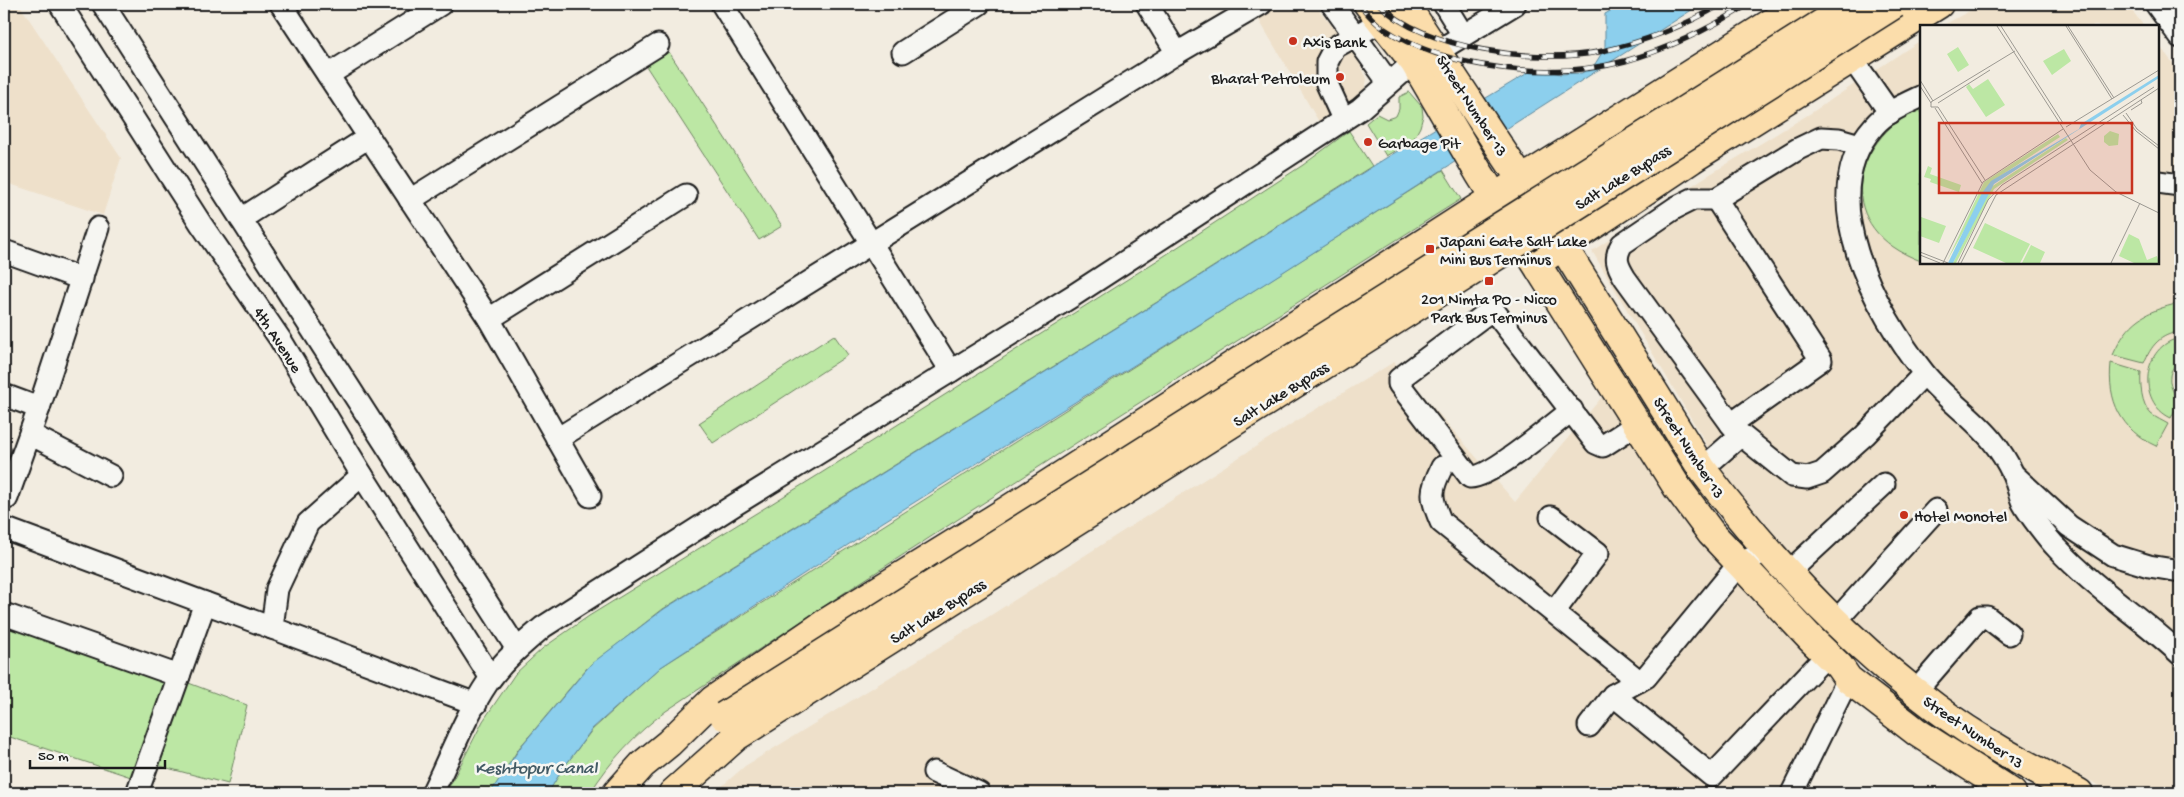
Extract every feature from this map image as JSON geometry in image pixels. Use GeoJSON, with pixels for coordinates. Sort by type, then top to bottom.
{"type":"FeatureCollection","features":[{"type":"Feature","properties":{"kind":"main road","name":"Street Number 13"},"geometry":{"type":"LineString","coordinates":[[1405,4],[1424,61],[1479,173],[1677,487],[1711,533],[1839,666],[1848,679],[1918,733],[2012,793]]}},
{"type":"Feature","properties":{"kind":"main road"},"geometry":{"type":"LineString","coordinates":[[617,793],[642,766],[669,743],[713,700],[824,624],[1006,511],[1495,197],[1801,4]]}},
{"type":"Feature","properties":{"kind":"main road"},"geometry":{"type":"LineString","coordinates":[[669,743],[731,726],[1852,4]]}},
{"type":"Feature","properties":{"kind":"main road","name":"Salt Lake Bypass"},"geometry":{"type":"LineString","coordinates":[[673,793],[731,726],[1895,4]]}},
{"type":"Feature","properties":{"kind":"main road"},"geometry":{"type":"LineString","coordinates":[[1537,263],[1692,159],[1939,4]]}},
{"type":"Feature","properties":{"kind":"main road","name":"Street Number 13"},"geometry":{"type":"LineString","coordinates":[[1375,12],[1424,61],[1505,155],[1702,469],[1768,550],[1835,622],[1936,708],[2019,762],[2038,784],[2079,793]]}},
{"type":"Feature","properties":{"kind":"street","name":"4th Avenue"},"geometry":{"type":"LineString","coordinates":[[60,4],[201,224],[280,338],[362,475],[491,678]]}},
{"type":"Feature","properties":{"kind":"street","name":"4th Avenue"},"geometry":{"type":"LineString","coordinates":[[103,4],[518,649]]}},
{"type":"Feature","properties":{"kind":"street"},"geometry":{"type":"LineString","coordinates":[[281,4],[489,319],[590,496]]}},
{"type":"Feature","properties":{"kind":"street"},"geometry":{"type":"LineString","coordinates":[[328,75],[442,4]]}},
{"type":"Feature","properties":{"kind":"street"},"geometry":{"type":"LineString","coordinates":[[722,4],[951,371]]}},
{"type":"Feature","properties":{"kind":"street"},"geometry":{"type":"LineString","coordinates":[[902,52],[979,4]]}},
{"type":"Feature","properties":{"kind":"street"},"geometry":{"type":"LineString","coordinates":[[1147,4],[1177,53]]}},
{"type":"Feature","properties":{"kind":"street"},"geometry":{"type":"LineString","coordinates":[[557,439],[1177,53],[1262,4]]}},
{"type":"Feature","properties":{"kind":"street"},"geometry":{"type":"LineString","coordinates":[[1332,4],[1389,83]]}},
{"type":"Feature","properties":{"kind":"street"},"geometry":{"type":"LineString","coordinates":[[1444,4],[1463,36]]}},
{"type":"Feature","properties":{"kind":"street"},"geometry":{"type":"LineString","coordinates":[[432,793],[491,678],[518,649],[543,627],[736,504],[1074,295],[1360,109],[1389,83],[1515,4]]}},
{"type":"Feature","properties":{"kind":"street"},"geometry":{"type":"LineString","coordinates":[[1814,4],[1890,113]]}},
{"type":"Feature","properties":{"kind":"street"},"geometry":{"type":"LineString","coordinates":[[2156,4],[2180,37]]}},
{"type":"Feature","properties":{"kind":"street"},"geometry":{"type":"LineString","coordinates":[[1344,119],[1326,84],[1327,62],[1335,47],[1356,37],[1375,12]]}},
{"type":"Feature","properties":{"kind":"street"},"geometry":{"type":"LineString","coordinates":[[410,200],[658,45]]}},
{"type":"Feature","properties":{"kind":"street"},"geometry":{"type":"LineString","coordinates":[[1920,97],[1890,113],[1874,126],[1855,155],[1848,183],[1848,208],[1862,272],[1897,334],[1924,374],[1991,440],[2013,474],[2023,503],[2056,548],[2116,603],[2180,654]]}},
{"type":"Feature","properties":{"kind":"street"},"geometry":{"type":"LineString","coordinates":[[241,219],[369,137]]}},
{"type":"Feature","properties":{"kind":"street"},"geometry":{"type":"LineString","coordinates":[[1860,145],[1839,139],[1821,138],[1798,148],[1716,199],[1693,199],[1675,208],[1622,244],[1617,253],[1617,266],[1736,430],[1792,476],[1808,478],[1822,473],[1865,435],[1924,374]]}},
{"type":"Feature","properties":{"kind":"street"},"geometry":{"type":"LineString","coordinates":[[2159,182],[2180,185]]}},
{"type":"Feature","properties":{"kind":"street"},"geometry":{"type":"LineString","coordinates":[[489,319],[686,195]]}},
{"type":"Feature","properties":{"kind":"street"},"geometry":{"type":"LineString","coordinates":[[1702,469],[1736,430],[1820,360],[1716,199]]}},
{"type":"Feature","properties":{"kind":"street"},"geometry":{"type":"LineString","coordinates":[[4,498],[7,498],[30,434],[98,228]]}},
{"type":"Feature","properties":{"kind":"street"},"geometry":{"type":"LineString","coordinates":[[4,250],[82,279]]}},
{"type":"Feature","properties":{"kind":"street"},"geometry":{"type":"LineString","coordinates":[[1572,410],[1492,470],[1476,478],[1470,477],[1399,384],[1399,379],[1490,311],[1494,311],[1572,410],[1599,446],[1603,446],[1637,424]]}},
{"type":"Feature","properties":{"kind":"street"},"geometry":{"type":"LineString","coordinates":[[280,338],[307,322]]}},
{"type":"Feature","properties":{"kind":"street"},"geometry":{"type":"LineString","coordinates":[[4,395],[39,408]]}},
{"type":"Feature","properties":{"kind":"street"},"geometry":{"type":"LineString","coordinates":[[30,434],[111,476]]}},
{"type":"Feature","properties":{"kind":"street"},"geometry":{"type":"LineString","coordinates":[[1442,467],[1432,487],[1434,506],[1441,522],[1638,680]]}},
{"type":"Feature","properties":{"kind":"street"},"geometry":{"type":"LineString","coordinates":[[2013,474],[2069,526],[2113,555],[2149,566],[2180,571]]}},
{"type":"Feature","properties":{"kind":"street"},"geometry":{"type":"LineString","coordinates":[[272,628],[277,589],[308,522],[362,475]]}},
{"type":"Feature","properties":{"kind":"street"},"geometry":{"type":"LineString","coordinates":[[1789,572],[1884,484]]}},
{"type":"Feature","properties":{"kind":"street"},"geometry":{"type":"LineString","coordinates":[[1835,622],[1936,510]]}},
{"type":"Feature","properties":{"kind":"street"},"geometry":{"type":"LineString","coordinates":[[1551,518],[1598,553],[1554,612]]}},
{"type":"Feature","properties":{"kind":"street"},"geometry":{"type":"LineString","coordinates":[[7,535],[205,603],[476,704]]}},
{"type":"Feature","properties":{"kind":"street"},"geometry":{"type":"LineString","coordinates":[[1589,726],[1613,695],[1646,677],[1739,564],[1768,550]]}},
{"type":"Feature","properties":{"kind":"street"},"geometry":{"type":"LineString","coordinates":[[138,793],[205,603]]}},
{"type":"Feature","properties":{"kind":"street"},"geometry":{"type":"LineString","coordinates":[[4,614],[179,676]]}},
{"type":"Feature","properties":{"kind":"street"},"geometry":{"type":"LineString","coordinates":[[1916,691],[1980,617],[1987,617],[2009,634]]}},
{"type":"Feature","properties":{"kind":"street"},"geometry":{"type":"LineString","coordinates":[[1613,695],[1712,776],[1828,655]]}},
{"type":"Feature","properties":{"kind":"street"},"geometry":{"type":"LineString","coordinates":[[1792,793],[1848,679]]}},
{"type":"Feature","properties":{"kind":"street"},"geometry":{"type":"LineString","coordinates":[[934,772],[979,793]]}},
{"type":"Feature","properties":{"kind":"shaded area"},"geometry":{"type":"Polygon","coordinates":[[[4,4],[19,4],[121,158],[103,215],[4,182],[4,4]]]}},
{"type":"Feature","properties":{"kind":"shaded area"},"geometry":{"type":"Polygon","coordinates":[[[1276,4],[1314,4],[1354,52],[1367,79],[1364,94],[1332,144],[1256,15],[1276,4]]]}},
{"type":"Feature","properties":{"kind":"shaded area"},"geometry":{"type":"Polygon","coordinates":[[[1976,4],[2127,4],[2143,25],[1944,25],[1971,10],[1976,4]]]}},
{"type":"Feature","properties":{"kind":"shaded area"},"geometry":{"type":"Polygon","coordinates":[[[1920,41],[1920,264],[2159,264],[2159,45],[2180,72],[2180,793],[2114,793],[2030,750],[1928,685],[1808,578],[1751,510],[1717,462],[1592,251],[1702,179],[1811,113],[1920,41]]]}},
{"type":"Feature","properties":{"kind":"shaded area"},"geometry":{"type":"Polygon","coordinates":[[[1394,362],[1515,502],[1606,392],[1633,445],[1693,526],[1854,695],[1804,793],[714,793],[745,766],[988,617],[1293,423],[1394,362]]]}},
{"type":"Feature","properties":{"kind":"green space"},"geometry":{"type":"Polygon","coordinates":[[[669,52],[782,226],[759,240],[646,66],[669,52]]]}},
{"type":"Feature","properties":{"kind":"green space"},"geometry":{"type":"Polygon","coordinates":[[[1409,92],[1422,107],[1423,116],[1420,127],[1413,140],[1386,156],[1366,123],[1377,114],[1387,119],[1396,116],[1399,109],[1399,97],[1409,92]]]}},
{"type":"Feature","properties":{"kind":"green space"},"geometry":{"type":"Polygon","coordinates":[[[1920,107],[1920,260],[1893,247],[1874,229],[1863,208],[1861,186],[1866,163],[1878,142],[1896,122],[1920,107]]]}},
{"type":"Feature","properties":{"kind":"green space"},"geometry":{"type":"Polygon","coordinates":[[[1349,131],[1372,166],[1183,286],[663,609],[587,668],[519,748],[491,793],[446,793],[483,721],[515,674],[543,648],[589,616],[815,477],[1161,258],[1303,165],[1349,131]]]}},
{"type":"Feature","properties":{"kind":"green space"},"geometry":{"type":"Polygon","coordinates":[[[1443,170],[1461,199],[1076,443],[666,711],[624,748],[606,769],[590,793],[548,793],[561,771],[592,730],[661,667],[1443,170]]]}},
{"type":"Feature","properties":{"kind":"green space"},"geometry":{"type":"Polygon","coordinates":[[[2180,303],[2180,332],[2167,335],[2157,342],[2144,363],[2113,355],[2125,334],[2139,319],[2157,310],[2180,303]]]}},
{"type":"Feature","properties":{"kind":"green space"},"geometry":{"type":"Polygon","coordinates":[[[834,335],[848,355],[713,443],[699,423],[834,335]]]}},
{"type":"Feature","properties":{"kind":"green space"},"geometry":{"type":"Polygon","coordinates":[[[2180,338],[2180,361],[2172,370],[2170,380],[2173,391],[2180,400],[2171,418],[2160,410],[2152,400],[2148,388],[2148,375],[2151,362],[2158,351],[2167,343],[2180,338]]]}},
{"type":"Feature","properties":{"kind":"green space"},"geometry":{"type":"Polygon","coordinates":[[[2111,363],[2141,372],[2141,388],[2145,405],[2151,414],[2168,424],[2156,446],[2134,432],[2119,413],[2111,390],[2111,363]]]}},
{"type":"Feature","properties":{"kind":"green space"},"geometry":{"type":"Polygon","coordinates":[[[4,620],[178,679],[247,705],[228,784],[141,761],[134,778],[4,735],[4,620]]]}},
{"type":"Feature","properties":{"kind":"water","name":"Keshtopur Canal"},"geometry":{"type":"Polygon","coordinates":[[[1622,4],[1701,4],[1269,281],[883,522],[661,667],[592,729],[548,793],[490,793],[522,745],[591,664],[664,609],[1386,158],[1536,68],[1560,74],[1582,73],[1595,64],[1605,48],[1605,14],[1622,4]]]}},
{"type":"Feature","properties":{"kind":"railway"},"geometry":{"type":"LineString","coordinates":[[1359,4],[1383,28],[1408,42],[1437,54],[1500,68],[1533,70],[1565,70],[1596,67],[1625,61],[1689,37],[1749,4]]}},
{"type":"Feature","properties":{"kind":"railway"},"geometry":{"type":"LineString","coordinates":[[1379,4],[1399,20],[1424,33],[1452,43],[1482,50],[1544,56],[1598,52],[1630,44],[1678,26],[1722,4]]}},
{"type":"Feature","properties":{"kind":"place","name":"Axis Bank"},"geometry":{"type":"Point","coordinates":[1293,41]}},
{"type":"Feature","properties":{"kind":"place","name":"Bharat Petroleum"},"geometry":{"type":"Point","coordinates":[1340,77]}},
{"type":"Feature","properties":{"kind":"place","name":"Garbage Pit"},"geometry":{"type":"Point","coordinates":[1368,142]}},
{"type":"Feature","properties":{"kind":"place","name":"Japani Gate Salt Lake Mini Bus Terminus"},"geometry":{"type":"Point","coordinates":[1430,249]}},
{"type":"Feature","properties":{"kind":"place","name":"201 Nimta PO - Nicco Park Bus Terminus"},"geometry":{"type":"Point","coordinates":[1489,281]}},
{"type":"Feature","properties":{"kind":"place","name":"Hotel Monotel"},"geometry":{"type":"Point","coordinates":[1904,515]}}]}
